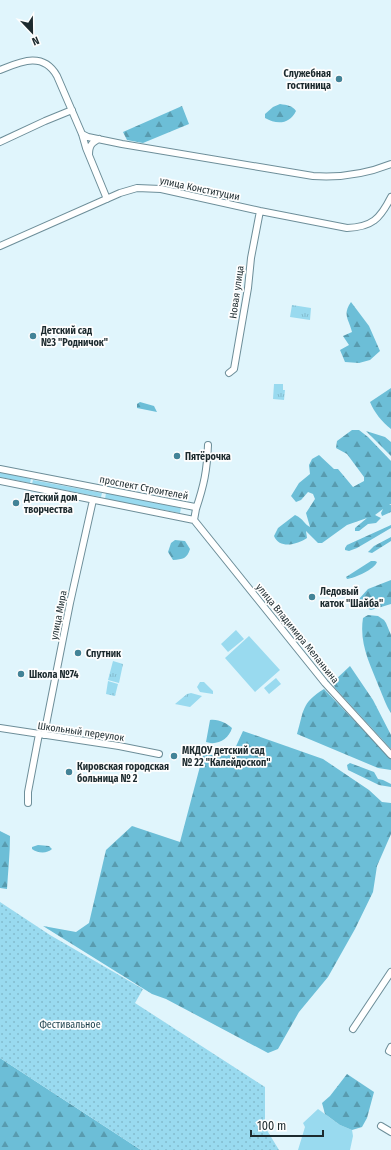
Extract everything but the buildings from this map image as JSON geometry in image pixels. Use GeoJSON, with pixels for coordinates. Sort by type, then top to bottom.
{"type":"FeatureCollection","features":[{"type":"Feature","properties":{"kind":"street"},"geometry":{"type":"LineString","coordinates":[[0,70],[19,63],[38,60],[46,63],[55,72],[82,134],[106,199]]}},
{"type":"Feature","properties":{"kind":"street"},"geometry":{"type":"LineString","coordinates":[[0,142],[72,110]]}},
{"type":"Feature","properties":{"kind":"street"},"geometry":{"type":"LineString","coordinates":[[82,134],[99,139],[318,176],[350,176],[391,164]]}},
{"type":"Feature","properties":{"kind":"street"},"geometry":{"type":"LineString","coordinates":[[90,158],[89,148],[91,144],[99,139]]}},
{"type":"Feature","properties":{"kind":"street","name":"улица Конституции"},"geometry":{"type":"LineString","coordinates":[[0,246],[129,190],[145,188],[161,189],[260,211],[347,228],[361,227],[371,222],[381,214],[391,197]]}},
{"type":"Feature","properties":{"kind":"street","name":"Новая улица"},"geometry":{"type":"LineString","coordinates":[[229,373],[234,369],[248,288],[250,258],[260,211]]}},
{"type":"Feature","properties":{"kind":"street"},"geometry":{"type":"LineString","coordinates":[[196,509],[204,486],[208,445]]}},
{"type":"Feature","properties":{"kind":"street","name":"проспект Строителей"},"geometry":{"type":"LineString","coordinates":[[0,469],[195,507],[194,520]]}},
{"type":"Feature","properties":{"kind":"street"},"geometry":{"type":"LineString","coordinates":[[0,481],[194,520]]}},
{"type":"Feature","properties":{"kind":"street","name":"улица Мира"},"geometry":{"type":"LineString","coordinates":[[28,803],[28,792],[93,500]]}},
{"type":"Feature","properties":{"kind":"street","name":"улица Владимира Меланьина"},"geometry":{"type":"LineString","coordinates":[[194,520],[325,683],[391,755]]}},
{"type":"Feature","properties":{"kind":"street","name":"Школьный переулок"},"geometry":{"type":"LineString","coordinates":[[0,728],[119,746],[159,754]]}},
{"type":"Feature","properties":{"kind":"street"},"geometry":{"type":"LineString","coordinates":[[354,1029],[391,972]]}},
{"type":"Feature","properties":{"kind":"street"},"geometry":{"type":"LineString","coordinates":[[391,1047],[389,1051],[391,1052]]}},
{"type":"Feature","properties":{"kind":"street"},"geometry":{"type":"LineString","coordinates":[[382,1126],[391,1132]]}},
{"type":"Feature","properties":{"kind":"green space"},"geometry":{"type":"Polygon","coordinates":[[[280,104],[287,105],[295,109],[296,111],[290,119],[283,122],[274,122],[265,118],[265,114],[273,107],[280,104]]]}},
{"type":"Feature","properties":{"kind":"green space"},"geometry":{"type":"Polygon","coordinates":[[[182,106],[189,124],[143,143],[127,140],[123,132],[182,106]]]}},
{"type":"Feature","properties":{"kind":"green space"},"geometry":{"type":"Polygon","coordinates":[[[351,302],[369,326],[380,351],[370,360],[359,363],[345,362],[340,350],[349,345],[343,336],[352,332],[347,317],[348,306],[351,302]]]}},
{"type":"Feature","properties":{"kind":"green space"},"geometry":{"type":"Polygon","coordinates":[[[292,305],[311,308],[310,320],[290,317],[292,305]]]}},
{"type":"Feature","properties":{"kind":"green space"},"geometry":{"type":"Polygon","coordinates":[[[274,384],[283,384],[283,390],[285,390],[284,400],[273,399],[274,384]]]}},
{"type":"Feature","properties":{"kind":"green space"},"geometry":{"type":"Polygon","coordinates":[[[391,388],[391,429],[379,417],[370,402],[391,388]]]}},
{"type":"Feature","properties":{"kind":"green space"},"geometry":{"type":"Polygon","coordinates":[[[140,402],[154,406],[157,412],[137,408],[137,404],[140,402]]]}},
{"type":"Feature","properties":{"kind":"green space"},"geometry":{"type":"Polygon","coordinates":[[[352,430],[359,430],[368,437],[391,461],[391,504],[389,505],[391,505],[391,512],[382,516],[381,513],[383,509],[375,515],[381,518],[376,523],[368,524],[359,531],[355,531],[355,528],[367,518],[347,525],[322,543],[318,543],[306,531],[307,538],[303,540],[294,544],[280,543],[274,536],[278,528],[295,515],[310,527],[306,513],[315,499],[313,494],[308,492],[301,500],[296,502],[291,496],[299,483],[310,474],[309,465],[312,459],[319,455],[334,469],[338,469],[353,487],[364,481],[364,477],[347,454],[336,448],[337,441],[352,430]]]}},
{"type":"Feature","properties":{"kind":"green space"},"geometry":{"type":"Polygon","coordinates":[[[366,431],[385,437],[391,442],[391,456],[366,431]]]}},
{"type":"Feature","properties":{"kind":"green space"},"geometry":{"type":"Polygon","coordinates":[[[0,472],[31,479],[30,483],[0,477],[0,472]]]}},
{"type":"Feature","properties":{"kind":"green space"},"geometry":{"type":"Polygon","coordinates":[[[33,480],[102,493],[101,497],[32,484],[33,480]]]}},
{"type":"Feature","properties":{"kind":"green space"},"geometry":{"type":"Polygon","coordinates":[[[106,493],[181,508],[180,513],[105,499],[106,493]]]}},
{"type":"Feature","properties":{"kind":"green space"},"geometry":{"type":"Polygon","coordinates":[[[391,525],[391,528],[357,548],[349,551],[345,550],[347,545],[391,525]]]}},
{"type":"Feature","properties":{"kind":"green space"},"geometry":{"type":"Polygon","coordinates":[[[391,537],[391,541],[372,553],[368,552],[374,546],[391,537]]]}},
{"type":"Feature","properties":{"kind":"green space"},"geometry":{"type":"Polygon","coordinates":[[[175,540],[185,541],[190,549],[184,558],[173,560],[168,552],[171,543],[175,540]]]}},
{"type":"Feature","properties":{"kind":"green space"},"geometry":{"type":"Polygon","coordinates":[[[371,561],[377,562],[369,570],[347,579],[346,577],[371,561]]]}},
{"type":"Feature","properties":{"kind":"green space"},"geometry":{"type":"Polygon","coordinates":[[[391,580],[391,604],[371,610],[361,606],[359,599],[368,589],[391,580]]]}},
{"type":"Feature","properties":{"kind":"green space"},"geometry":{"type":"Polygon","coordinates":[[[368,615],[378,616],[384,620],[391,635],[391,713],[366,654],[362,627],[363,618],[368,615]]]}},
{"type":"Feature","properties":{"kind":"green space"},"geometry":{"type":"Polygon","coordinates":[[[236,630],[244,639],[228,652],[221,644],[236,630]]]}},
{"type":"Feature","properties":{"kind":"green space"},"geometry":{"type":"Polygon","coordinates":[[[249,636],[280,670],[255,692],[225,658],[249,636]]]}},
{"type":"Feature","properties":{"kind":"green space"},"geometry":{"type":"Polygon","coordinates":[[[113,661],[123,664],[119,683],[108,680],[113,661]]]}},
{"type":"Feature","properties":{"kind":"green space"},"geometry":{"type":"Polygon","coordinates":[[[350,666],[373,700],[391,735],[391,749],[335,688],[333,682],[350,666]]]}},
{"type":"Feature","properties":{"kind":"green space"},"geometry":{"type":"Polygon","coordinates":[[[276,678],[281,684],[269,694],[264,688],[276,678]]]}},
{"type":"Feature","properties":{"kind":"green space"},"geometry":{"type":"Polygon","coordinates":[[[108,681],[118,684],[115,696],[106,694],[108,681]]]}},
{"type":"Feature","properties":{"kind":"green space"},"geometry":{"type":"Polygon","coordinates":[[[200,682],[204,682],[213,691],[213,694],[200,692],[197,687],[200,682]]]}},
{"type":"Feature","properties":{"kind":"green space"},"geometry":{"type":"Polygon","coordinates":[[[324,689],[391,759],[391,770],[378,768],[297,734],[304,708],[307,703],[324,689]]]}},
{"type":"Feature","properties":{"kind":"green space"},"geometry":{"type":"Polygon","coordinates":[[[191,693],[202,696],[190,707],[175,704],[187,694],[191,693]]]}},
{"type":"Feature","properties":{"kind":"green space"},"geometry":{"type":"Polygon","coordinates":[[[210,720],[222,722],[232,728],[222,741],[214,743],[206,742],[210,720]]]}},
{"type":"Feature","properties":{"kind":"green space"},"geometry":{"type":"Polygon","coordinates":[[[243,731],[323,759],[369,790],[382,802],[391,803],[391,834],[377,866],[373,892],[355,929],[328,977],[299,1012],[278,1049],[268,1053],[166,999],[152,994],[43,926],[76,932],[89,923],[106,850],[132,826],[180,842],[203,755],[232,755],[243,731]]]}},
{"type":"Feature","properties":{"kind":"green space"},"geometry":{"type":"Polygon","coordinates":[[[350,763],[374,772],[378,779],[391,784],[391,787],[379,785],[348,770],[347,765],[350,763]]]}},
{"type":"Feature","properties":{"kind":"green space"},"geometry":{"type":"Polygon","coordinates":[[[0,831],[10,836],[7,889],[0,888],[0,831]]]}},
{"type":"Feature","properties":{"kind":"green space"},"geometry":{"type":"Polygon","coordinates":[[[38,845],[49,846],[52,849],[47,852],[42,852],[32,849],[32,847],[38,845]]]}},
{"type":"Feature","properties":{"kind":"green space","name":"Фестивальное"},"geometry":{"type":"Polygon","coordinates":[[[0,902],[50,935],[143,989],[135,1003],[265,1087],[265,1127],[279,1150],[141,1150],[0,1058],[0,902]]]}},
{"type":"Feature","properties":{"kind":"green space"},"geometry":{"type":"Polygon","coordinates":[[[0,1058],[141,1150],[0,1150],[0,1058]]]}},
{"type":"Feature","properties":{"kind":"green space"},"geometry":{"type":"Polygon","coordinates":[[[347,1074],[374,1092],[367,1118],[362,1127],[352,1130],[340,1125],[325,1114],[322,1103],[330,1096],[347,1074]]]}},
{"type":"Feature","properties":{"kind":"green space"},"geometry":{"type":"Polygon","coordinates":[[[318,1109],[340,1125],[352,1130],[353,1136],[350,1150],[298,1150],[305,1127],[303,1123],[318,1109]]]}},
{"type":"Feature","properties":{"kind":"place","name":"Служебная гостиница"},"geometry":{"type":"Point","coordinates":[339,79]}},
{"type":"Feature","properties":{"kind":"place","name":"Детский сад №3 \"Родничок\""},"geometry":{"type":"Point","coordinates":[33,336]}},
{"type":"Feature","properties":{"kind":"place","name":"Пятёрочка"},"geometry":{"type":"Point","coordinates":[177,456]}},
{"type":"Feature","properties":{"kind":"place","name":"Детский дом творчества"},"geometry":{"type":"Point","coordinates":[16,503]}},
{"type":"Feature","properties":{"kind":"place","name":"Ледовый каток \"Шайба\""},"geometry":{"type":"Point","coordinates":[312,597]}},
{"type":"Feature","properties":{"kind":"place","name":"Спутник"},"geometry":{"type":"Point","coordinates":[78,653]}},
{"type":"Feature","properties":{"kind":"place","name":"Школа №74"},"geometry":{"type":"Point","coordinates":[21,674]}},
{"type":"Feature","properties":{"kind":"place","name":"МКДОУ детский сад № 22 \"Калейдоскоп\""},"geometry":{"type":"Point","coordinates":[174,756]}},
{"type":"Feature","properties":{"kind":"place","name":"Кировская городская больница № 2"},"geometry":{"type":"Point","coordinates":[69,772]}}]}
